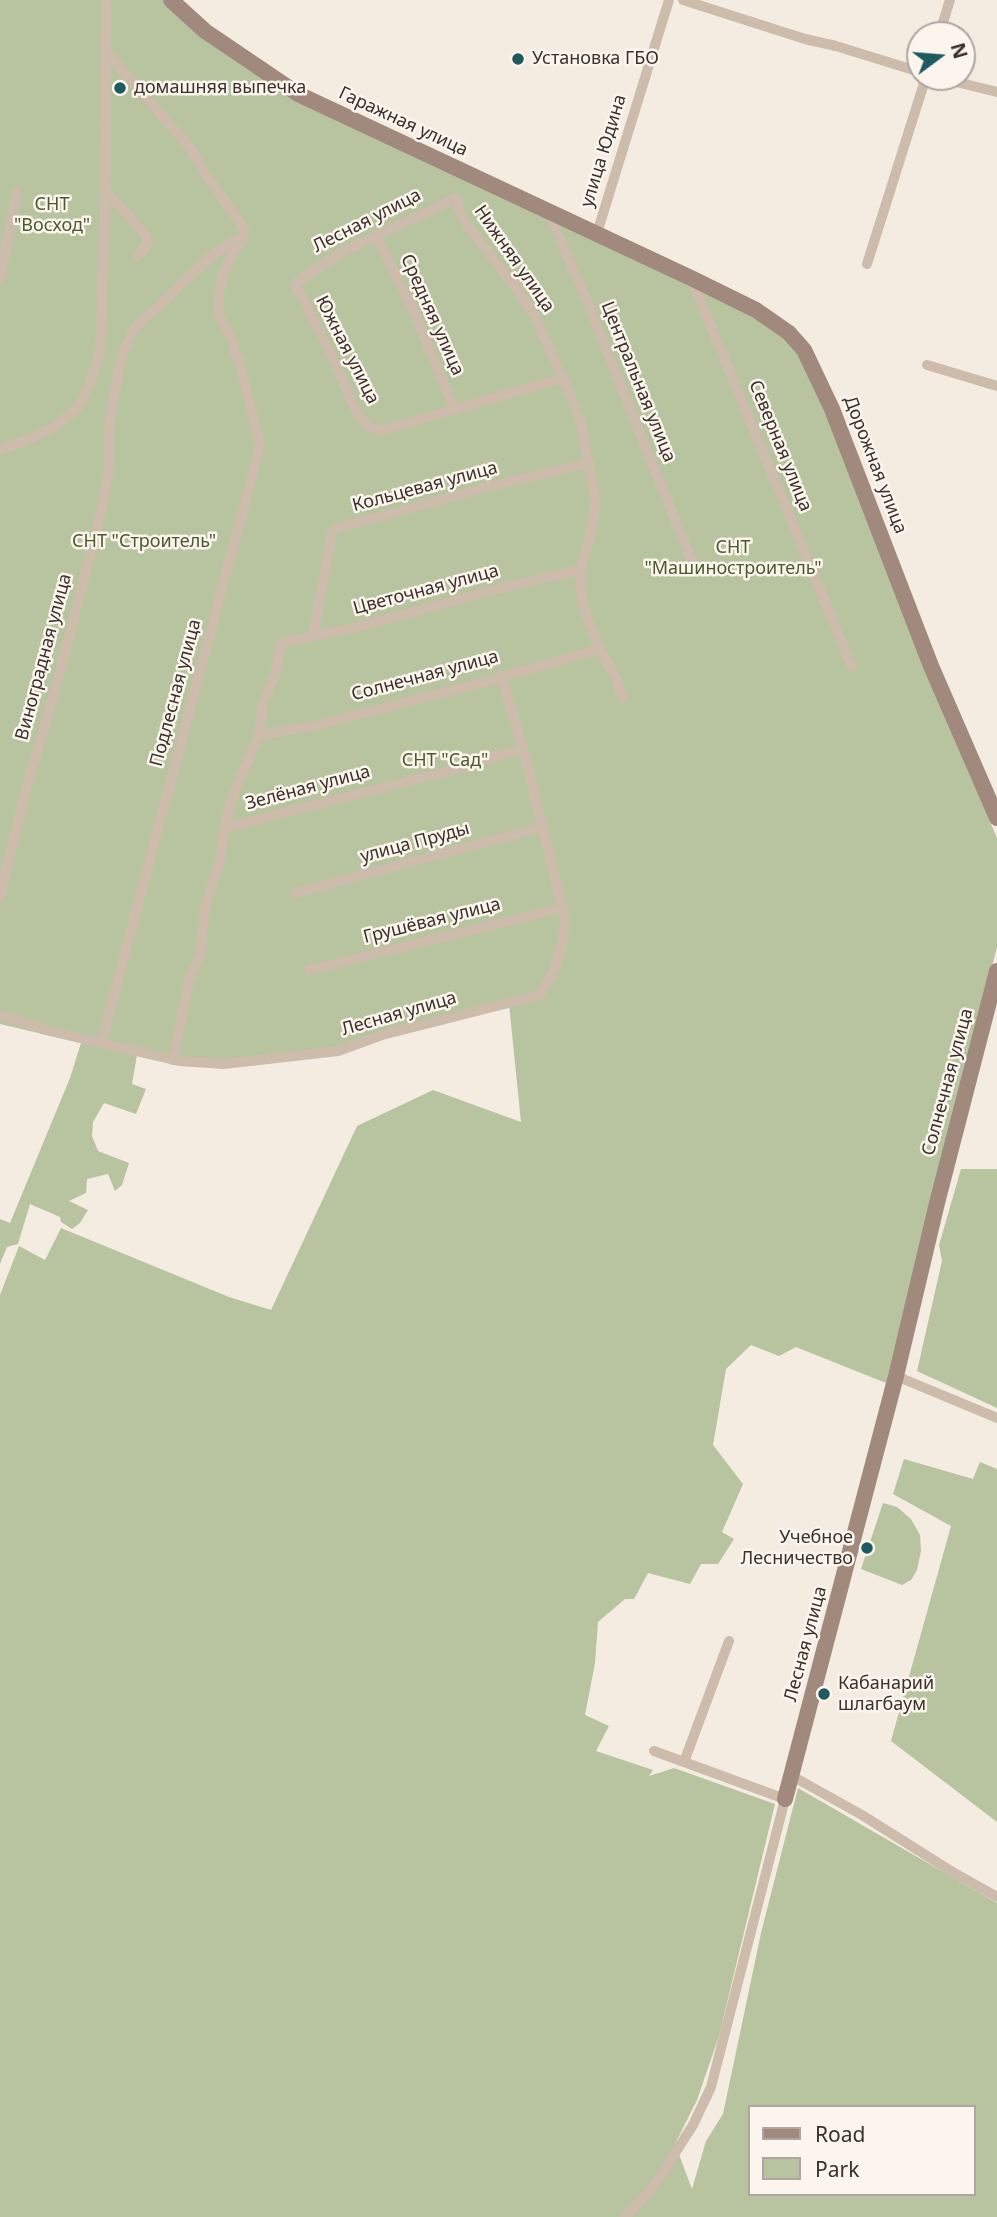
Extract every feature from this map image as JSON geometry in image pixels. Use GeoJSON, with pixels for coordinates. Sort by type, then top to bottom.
{"type":"FeatureCollection","features":[{"type":"Feature","properties":{"kind":"street"},"geometry":{"type":"LineString","coordinates":[[0,450],[37,436],[79,407],[100,351],[107,0]]}},
{"type":"Feature","properties":{"kind":"street","name":"Гаражная улица"},"geometry":{"type":"LineString","coordinates":[[171,0],[205,31],[298,94],[597,233]]}},
{"type":"Feature","properties":{"kind":"street","name":"улица Юдина"},"geometry":{"type":"LineString","coordinates":[[597,233],[669,0]]}},
{"type":"Feature","properties":{"kind":"street"},"geometry":{"type":"LineString","coordinates":[[682,0],[906,68]]}},
{"type":"Feature","properties":{"kind":"street"},"geometry":{"type":"LineString","coordinates":[[943,21],[950,0]]}},
{"type":"Feature","properties":{"kind":"street"},"geometry":{"type":"LineString","coordinates":[[106,51],[192,150],[204,172],[244,228],[243,236]]}},
{"type":"Feature","properties":{"kind":"street"},"geometry":{"type":"LineString","coordinates":[[976,87],[997,92]]}},
{"type":"Feature","properties":{"kind":"street"},"geometry":{"type":"LineString","coordinates":[[867,264],[922,91]]}},
{"type":"Feature","properties":{"kind":"street"},"geometry":{"type":"LineString","coordinates":[[105,191],[146,236],[148,243],[138,256]]}},
{"type":"Feature","properties":{"kind":"street"},"geometry":{"type":"LineString","coordinates":[[0,280],[17,192]]}},
{"type":"Feature","properties":{"kind":"street","name":"Лесная улица"},"geometry":{"type":"LineString","coordinates":[[298,281],[344,251],[456,198]]}},
{"type":"Feature","properties":{"kind":"street","name":"Нижняя улица"},"geometry":{"type":"LineString","coordinates":[[456,198],[459,210],[470,229],[516,288],[536,319],[581,424],[596,502],[589,541],[580,570],[585,613],[616,678],[622,698]]}},
{"type":"Feature","properties":{"kind":"street","name":"Центральная улица"},"geometry":{"type":"LineString","coordinates":[[547,209],[695,569]]}},
{"type":"Feature","properties":{"kind":"street","name":"Дорожная улица"},"geometry":{"type":"LineString","coordinates":[[597,233],[775,321],[789,332],[804,350],[832,409],[932,666],[997,818]]}},
{"type":"Feature","properties":{"kind":"street","name":"Средняя улица"},"geometry":{"type":"LineString","coordinates":[[376,235],[406,295],[455,410]]}},
{"type":"Feature","properties":{"kind":"street","name":"Подлесная улица"},"geometry":{"type":"LineString","coordinates":[[101,1043],[260,446],[239,358],[219,315],[223,275],[243,236]]}},
{"type":"Feature","properties":{"kind":"street","name":"Виноградная улица"},"geometry":{"type":"LineString","coordinates":[[0,897],[103,504],[109,469],[109,424],[121,358],[134,329],[211,256],[243,236]]}},
{"type":"Feature","properties":{"kind":"street","name":"Северная улица"},"geometry":{"type":"LineString","coordinates":[[691,278],[852,667]]}},
{"type":"Feature","properties":{"kind":"street","name":"Южная улица"},"geometry":{"type":"LineString","coordinates":[[298,281],[296,286],[331,354],[356,411],[367,425],[379,429],[455,410]]}},
{"type":"Feature","properties":{"kind":"street"},"geometry":{"type":"LineString","coordinates":[[927,365],[997,386]]}},
{"type":"Feature","properties":{"kind":"street"},"geometry":{"type":"LineString","coordinates":[[455,410],[563,378]]}},
{"type":"Feature","properties":{"kind":"street","name":"Кольцевая улица"},"geometry":{"type":"LineString","coordinates":[[313,636],[332,533],[338,528],[496,485],[590,463]]}},
{"type":"Feature","properties":{"kind":"street","name":"Цветочная улица"},"geometry":{"type":"LineString","coordinates":[[259,735],[263,702],[275,675],[281,643],[580,570]]}},
{"type":"Feature","properties":{"kind":"street","name":"Солнечная улица"},"geometry":{"type":"LineString","coordinates":[[259,735],[315,726],[600,649]]}},
{"type":"Feature","properties":{"kind":"street"},"geometry":{"type":"LineString","coordinates":[[501,676],[523,748],[563,908]]}},
{"type":"Feature","properties":{"kind":"street"},"geometry":{"type":"LineString","coordinates":[[0,1015],[47,1030],[173,1060],[189,981],[200,954],[205,906],[220,861],[224,828],[233,795],[259,735]]}},
{"type":"Feature","properties":{"kind":"street","name":"Зелёная улица"},"geometry":{"type":"LineString","coordinates":[[224,828],[452,771],[523,748]]}},
{"type":"Feature","properties":{"kind":"street","name":"улица Пруды"},"geometry":{"type":"LineString","coordinates":[[296,893],[542,827]]}},
{"type":"Feature","properties":{"kind":"street","name":"Лесная улица"},"geometry":{"type":"LineString","coordinates":[[173,1060],[224,1065],[338,1051],[382,1035],[540,995],[554,971],[563,941],[563,908]]}},
{"type":"Feature","properties":{"kind":"street","name":"Грушёвая улица"},"geometry":{"type":"LineString","coordinates":[[309,970],[563,908]]}},
{"type":"Feature","properties":{"kind":"street","name":"Солнечная улица"},"geometry":{"type":"LineString","coordinates":[[896,1376],[997,971]]}},
{"type":"Feature","properties":{"kind":"street"},"geometry":{"type":"LineString","coordinates":[[896,1376],[997,1418]]}},
{"type":"Feature","properties":{"kind":"street","name":"Лесная улица"},"geometry":{"type":"LineString","coordinates":[[785,1799],[896,1376]]}},
{"type":"Feature","properties":{"kind":"street"},"geometry":{"type":"LineString","coordinates":[[684,1762],[729,1641]]}},
{"type":"Feature","properties":{"kind":"street"},"geometry":{"type":"LineString","coordinates":[[625,2217],[654,2186],[693,2125],[711,2087],[785,1799],[654,1751]]}},
{"type":"Feature","properties":{"kind":"street"},"geometry":{"type":"LineString","coordinates":[[792,1776],[997,1896]]}},
{"type":"Feature","properties":{"kind":"green space"},"geometry":{"type":"Polygon","coordinates":[[[0,0],[171,0],[298,94],[597,233],[798,341],[945,717],[997,838],[997,947],[886,1383],[796,1347],[779,1356],[751,1345],[726,1369],[713,1445],[743,1484],[722,1532],[734,1539],[718,1564],[701,1564],[690,1584],[648,1573],[634,1599],[625,1599],[598,1622],[595,1663],[585,1715],[609,1726],[596,1751],[653,1770],[649,1776],[674,1768],[775,1804],[719,2036],[697,2100],[675,2144],[692,2189],[706,2141],[723,2114],[761,1933],[798,1788],[997,1903],[997,2217],[0,2217],[0,1295],[19,1246],[45,1260],[61,1228],[229,1297],[271,1310],[357,1126],[433,1090],[521,1122],[509,1004],[338,1051],[267,1061],[179,1061],[0,1015],[0,0]]]}},
{"type":"Feature","properties":{"kind":"green space"},"geometry":{"type":"Polygon","coordinates":[[[0,1017],[137,1055],[132,1084],[146,1089],[136,1114],[104,1103],[93,1122],[92,1136],[98,1151],[129,1163],[122,1185],[115,1191],[108,1174],[87,1179],[86,1193],[69,1201],[88,1210],[80,1223],[72,1229],[61,1222],[60,1217],[30,1204],[18,1244],[7,1247],[0,1264],[0,1219],[10,1223],[70,1078],[81,1043],[0,1024],[0,1017]]]}},
{"type":"Feature","properties":{"kind":"green space"},"geometry":{"type":"Polygon","coordinates":[[[961,1169],[997,1169],[997,1408],[917,1371],[942,1261],[939,1245],[961,1169]]]}},
{"type":"Feature","properties":{"kind":"green space"},"geometry":{"type":"Polygon","coordinates":[[[904,1459],[973,1479],[980,1462],[997,1469],[997,1822],[891,1741],[951,1526],[893,1494],[904,1459]]]}},
{"type":"Feature","properties":{"kind":"green space"},"geometry":{"type":"Polygon","coordinates":[[[883,1503],[897,1507],[911,1519],[920,1535],[921,1551],[917,1570],[911,1580],[902,1585],[861,1569],[883,1503]]]}},
{"type":"Feature","properties":{"kind":"place","name":"Установка ГБО"},"geometry":{"type":"Point","coordinates":[518,59]}},
{"type":"Feature","properties":{"kind":"place","name":"домашняя выпечка"},"geometry":{"type":"Point","coordinates":[120,88]}},
{"type":"Feature","properties":{"kind":"place","name":"Учебное Лесничество"},"geometry":{"type":"Point","coordinates":[867,1548]}},
{"type":"Feature","properties":{"kind":"place","name":"Кабанарий шлагбаум"},"geometry":{"type":"Point","coordinates":[824,1694]}},
{"type":"Feature","properties":{"kind":"park label","name":"СНТ \"Восход\""},"geometry":{"type":"Point","coordinates":[52,215]}},
{"type":"Feature","properties":{"kind":"park label","name":"СНТ \"Строитель\""},"geometry":{"type":"Point","coordinates":[144,542]}},
{"type":"Feature","properties":{"kind":"park label","name":"СНТ \"Машиностроитель\""},"geometry":{"type":"Point","coordinates":[733,558]}},
{"type":"Feature","properties":{"kind":"park label","name":"СНТ \"Сад\""},"geometry":{"type":"Point","coordinates":[445,761]}}]}
